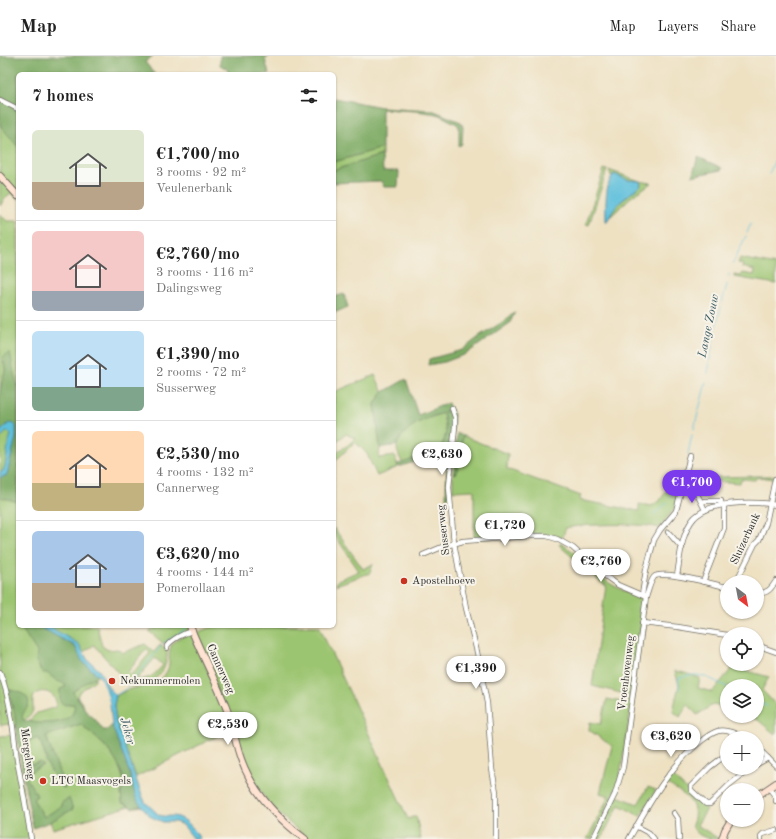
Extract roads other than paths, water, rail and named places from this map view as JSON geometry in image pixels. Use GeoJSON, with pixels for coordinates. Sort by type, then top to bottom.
{"type":"FeatureCollection","features":[{"type":"Feature","properties":{"kind":"main road"},"geometry":{"type":"LineString","coordinates":[[0,176],[16,194]]}},
{"type":"Feature","properties":{"kind":"main road","name":"Cannerweg"},"geometry":{"type":"LineString","coordinates":[[191,629],[230,717],[241,759],[250,780],[276,814],[304,839]]}},
{"type":"Feature","properties":{"kind":"main road"},"geometry":{"type":"LineString","coordinates":[[764,791],[776,783]]}},
{"type":"Feature","properties":{"kind":"main road"},"geometry":{"type":"LineString","coordinates":[[722,839],[727,827]]}},
{"type":"Feature","properties":{"kind":"street"},"geometry":{"type":"LineString","coordinates":[[0,100],[16,108]]}},
{"type":"Feature","properties":{"kind":"street","name":"Susserweg"},"geometry":{"type":"LineString","coordinates":[[452,408],[455,426],[449,487],[454,543],[466,608],[477,652],[487,703],[492,770],[496,792],[496,839]]}},
{"type":"Feature","properties":{"kind":"street"},"geometry":{"type":"LineString","coordinates":[[644,596],[646,570],[654,540],[676,510],[690,456]]}},
{"type":"Feature","properties":{"kind":"street","name":"Sluizerbank"},"geometry":{"type":"LineString","coordinates":[[739,575],[754,544],[759,540],[766,523],[775,479]]}},
{"type":"Feature","properties":{"kind":"street"},"geometry":{"type":"LineString","coordinates":[[695,490],[705,510]]}},
{"type":"Feature","properties":{"kind":"street"},"geometry":{"type":"LineString","coordinates":[[702,503],[704,501],[721,501],[723,505],[724,523],[722,533],[703,582]]}},
{"type":"Feature","properties":{"kind":"street"},"geometry":{"type":"LineString","coordinates":[[677,576],[686,534],[691,522],[697,515],[705,510],[723,505],[741,503],[776,505]]}},
{"type":"Feature","properties":{"kind":"street"},"geometry":{"type":"LineString","coordinates":[[668,532],[682,548]]}},
{"type":"Feature","properties":{"kind":"street"},"geometry":{"type":"LineString","coordinates":[[423,554],[454,543],[531,536],[547,536],[557,539],[578,552],[609,579],[627,590],[644,596]]}},
{"type":"Feature","properties":{"kind":"street"},"geometry":{"type":"LineString","coordinates":[[644,596],[654,577],[661,575],[677,576],[720,586]]}},
{"type":"Feature","properties":{"kind":"street"},"geometry":{"type":"LineString","coordinates":[[764,593],[769,591],[776,581]]}},
{"type":"Feature","properties":{"kind":"street","name":"Vroenhovenweg"},"geometry":{"type":"LineString","coordinates":[[593,839],[615,794],[623,767],[642,623],[644,596]]}},
{"type":"Feature","properties":{"kind":"street"},"geometry":{"type":"LineString","coordinates":[[642,623],[720,634]]}},
{"type":"Feature","properties":{"kind":"street"},"geometry":{"type":"LineString","coordinates":[[168,648],[167,646],[170,643],[191,629]]}},
{"type":"Feature","properties":{"kind":"street"},"geometry":{"type":"LineString","coordinates":[[764,648],[776,652]]}},
{"type":"Feature","properties":{"kind":"street","name":"Mergelweg"},"geometry":{"type":"LineString","coordinates":[[0,672],[7,690],[11,707],[31,839]]}},
{"type":"Feature","properties":{"kind":"street"},"geometry":{"type":"LineString","coordinates":[[629,839],[653,796],[670,772],[709,735],[720,731]]}},
{"type":"Feature","properties":{"kind":"street"},"geometry":{"type":"LineString","coordinates":[[764,754],[776,766]]}},
{"type":"Feature","properties":{"kind":"street"},"geometry":{"type":"LineString","coordinates":[[764,760],[768,758]]}},
{"type":"Feature","properties":{"kind":"street"},"geometry":{"type":"LineString","coordinates":[[720,759],[710,767],[690,788],[707,804],[710,804],[741,775]]}},
{"type":"Feature","properties":{"kind":"street"},"geometry":{"type":"LineString","coordinates":[[769,788],[776,797],[776,801]]}},
{"type":"Feature","properties":{"kind":"street"},"geometry":{"type":"LineString","coordinates":[[674,813],[677,817],[679,839]]}},
{"type":"Feature","properties":{"kind":"street"},"geometry":{"type":"LineString","coordinates":[[636,826],[649,833],[654,839]]}},
{"type":"Feature","properties":{"kind":"street"},"geometry":{"type":"LineString","coordinates":[[761,839],[763,834],[776,830]]}},
{"type":"Feature","properties":{"kind":"water"},"geometry":{"type":"Polygon","coordinates":[[[614,174],[628,180],[640,181],[641,185],[618,204],[606,223],[607,190],[614,174]]]}},
{"type":"Feature","properties":{"kind":"water"},"geometry":{"type":"Polygon","coordinates":[[[10,423],[16,426],[16,437],[7,475],[0,478],[0,472],[3,471],[5,467],[8,444],[11,435],[9,432],[6,432],[0,439],[0,432],[10,423]]]}},
{"type":"Feature","properties":{"kind":"water"},"geometry":{"type":"Polygon","coordinates":[[[42,628],[51,628],[79,644],[87,659],[99,670],[109,688],[116,696],[114,705],[116,722],[145,802],[159,815],[174,816],[183,819],[193,828],[200,839],[194,839],[183,825],[175,822],[163,822],[151,817],[138,802],[130,774],[112,725],[107,689],[102,679],[82,661],[75,646],[42,628]]]}},
{"type":"Feature","properties":{"kind":"waterway","name":"Lange Zouw"},"geometry":{"type":"LineString","coordinates":[[769,174],[776,157]]}},
{"type":"Feature","properties":{"kind":"waterway","name":"Lange Zouw"},"geometry":{"type":"LineString","coordinates":[[747,233],[751,223]]}},
{"type":"Feature","properties":{"kind":"waterway","name":"Lange Zouw"},"geometry":{"type":"LineString","coordinates":[[733,263],[746,236]]}},
{"type":"Feature","properties":{"kind":"waterway","name":"Lange Zouw"},"geometry":{"type":"LineString","coordinates":[[708,373],[714,334],[727,284]]}},
{"type":"Feature","properties":{"kind":"waterway","name":"Lange Zouw"},"geometry":{"type":"LineString","coordinates":[[694,429],[706,382]]}},
{"type":"Feature","properties":{"kind":"waterway","name":"Lange Zouw"},"geometry":{"type":"LineString","coordinates":[[688,454],[692,435]]}},
{"type":"Feature","properties":{"kind":"waterway","name":"Lange Zouw"},"geometry":{"type":"LineString","coordinates":[[670,496],[675,486],[683,476]]}},
{"type":"Feature","properties":{"kind":"waterway","name":"Lange Zouw"},"geometry":{"type":"LineString","coordinates":[[654,514],[667,503]]}},
{"type":"Feature","properties":{"kind":"waterway"},"geometry":{"type":"LineString","coordinates":[[164,643],[183,631],[184,628]]}},
{"type":"Feature","properties":{"kind":"waterway"},"geometry":{"type":"LineString","coordinates":[[116,695],[126,689],[161,646]]}},
{"type":"Feature","properties":{"kind":"waterway"},"geometry":{"type":"LineString","coordinates":[[679,690],[678,679],[691,675],[703,676],[720,684]]}},
{"type":"Feature","properties":{"kind":"waterway","name":"Jeker"},"geometry":{"type":"LineString","coordinates":[[102,678],[111,705]]}},
{"type":"Feature","properties":{"kind":"place","name":"Apostelhoeve"},"geometry":{"type":"Point","coordinates":[404,581]}},
{"type":"Feature","properties":{"kind":"place","name":"Nekummermolen"},"geometry":{"type":"Point","coordinates":[112,681]}},
{"type":"Feature","properties":{"kind":"place","name":"LTC Maasvogels"},"geometry":{"type":"Point","coordinates":[43,781]}}]}
